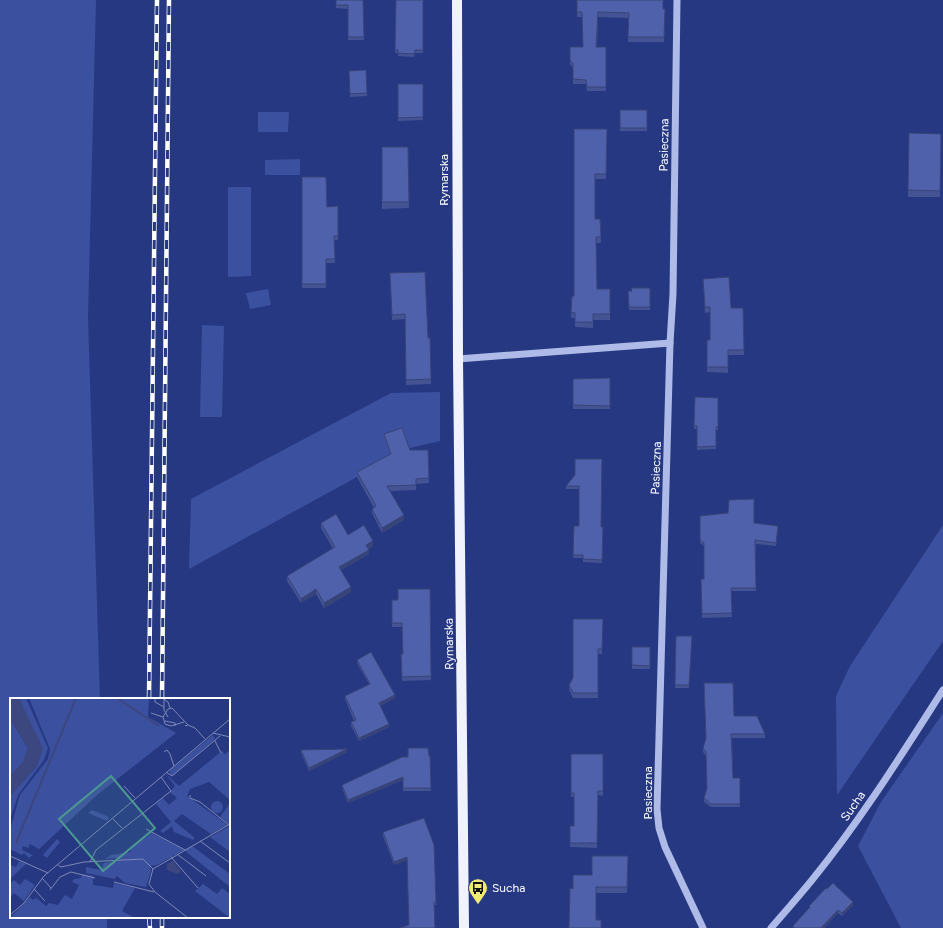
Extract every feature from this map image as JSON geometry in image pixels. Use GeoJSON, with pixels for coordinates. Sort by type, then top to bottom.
{"type":"FeatureCollection","features":[{"type":"Feature","properties":{"kind":"main road","name":"Rymarska"},"geometry":{"type":"LineString","coordinates":[[457,0],[458,359],[464,928]]}},
{"type":"Feature","properties":{"kind":"street","name":"Pasieczna"},"geometry":{"type":"LineString","coordinates":[[677,0],[673,294],[670,343],[657,809],[659,828],[665,847],[703,928]]}},
{"type":"Feature","properties":{"kind":"street"},"geometry":{"type":"LineString","coordinates":[[458,359],[670,343]]}},
{"type":"Feature","properties":{"kind":"street","name":"Sucha"},"geometry":{"type":"LineString","coordinates":[[771,928],[813,879],[854,824],[892,770],[943,690]]}},
{"type":"Feature","properties":{"kind":"shaded area"},"geometry":{"type":"Polygon","coordinates":[[[0,0],[96,0],[88,317],[100,698],[10,698],[10,918],[107,918],[107,928],[0,928],[0,0]]]}},
{"type":"Feature","properties":{"kind":"shaded area"},"geometry":{"type":"Polygon","coordinates":[[[258,112],[289,112],[288,132],[258,132],[258,112]]]}},
{"type":"Feature","properties":{"kind":"shaded area"},"geometry":{"type":"Polygon","coordinates":[[[300,159],[300,175],[265,175],[265,160],[300,159]]]}},
{"type":"Feature","properties":{"kind":"shaded area"},"geometry":{"type":"Polygon","coordinates":[[[228,187],[251,187],[251,276],[228,277],[228,187]]]}},
{"type":"Feature","properties":{"kind":"shaded area"},"geometry":{"type":"Polygon","coordinates":[[[268,289],[271,305],[250,309],[246,293],[268,289]]]}},
{"type":"Feature","properties":{"kind":"shaded area"},"geometry":{"type":"Polygon","coordinates":[[[202,325],[224,326],[222,417],[200,417],[202,325]]]}},
{"type":"Feature","properties":{"kind":"shaded area"},"geometry":{"type":"Polygon","coordinates":[[[440,392],[440,441],[410,448],[189,569],[191,499],[391,393],[440,392]]]}},
{"type":"Feature","properties":{"kind":"shaded area"},"geometry":{"type":"Polygon","coordinates":[[[943,525],[943,641],[837,795],[836,696],[850,666],[943,525]]]}},
{"type":"Feature","properties":{"kind":"shaded area"},"geometry":{"type":"Polygon","coordinates":[[[943,713],[943,928],[901,928],[858,846],[881,802],[943,713]]]}},
{"type":"Feature","properties":{"kind":"building"},"geometry":{"type":"Polygon","coordinates":[[[336,0],[363,0],[364,37],[348,37],[348,5],[336,5],[336,0]]]}},
{"type":"Feature","properties":{"kind":"building"},"geometry":{"type":"Polygon","coordinates":[[[396,0],[423,0],[423,50],[415,50],[414,54],[398,53],[398,50],[395,50],[396,0]]]}},
{"type":"Feature","properties":{"kind":"building"},"geometry":{"type":"Polygon","coordinates":[[[577,0],[663,0],[663,9],[665,9],[664,37],[628,37],[629,13],[598,12],[596,47],[606,47],[606,87],[587,87],[586,80],[573,79],[573,64],[570,60],[570,47],[583,47],[582,12],[577,12],[577,0]]]}},
{"type":"Feature","properties":{"kind":"building"},"geometry":{"type":"Polygon","coordinates":[[[366,70],[367,93],[350,94],[349,71],[366,70]]]}},
{"type":"Feature","properties":{"kind":"building"},"geometry":{"type":"Polygon","coordinates":[[[398,84],[423,84],[423,117],[398,118],[398,84]]]}},
{"type":"Feature","properties":{"kind":"building"},"geometry":{"type":"Polygon","coordinates":[[[620,110],[647,110],[647,128],[620,128],[620,110]]]}},
{"type":"Feature","properties":{"kind":"building"},"geometry":{"type":"Polygon","coordinates":[[[574,129],[607,129],[606,174],[595,174],[595,219],[600,219],[601,237],[596,237],[597,289],[610,289],[610,314],[593,314],[593,322],[575,322],[575,313],[571,312],[572,296],[574,296],[574,129]]]}},
{"type":"Feature","properties":{"kind":"building"},"geometry":{"type":"Polygon","coordinates":[[[909,133],[941,134],[940,191],[908,190],[909,133]]]}},
{"type":"Feature","properties":{"kind":"building"},"geometry":{"type":"Polygon","coordinates":[[[382,147],[408,147],[409,202],[382,202],[382,147]]]}},
{"type":"Feature","properties":{"kind":"building"},"geometry":{"type":"Polygon","coordinates":[[[302,177],[326,177],[327,207],[338,206],[338,236],[334,236],[335,259],[326,259],[326,284],[302,284],[302,177]]]}},
{"type":"Feature","properties":{"kind":"building"},"geometry":{"type":"Polygon","coordinates":[[[425,272],[428,338],[430,338],[431,379],[406,380],[405,314],[392,315],[390,273],[425,272]]]}},
{"type":"Feature","properties":{"kind":"building"},"geometry":{"type":"Polygon","coordinates":[[[729,277],[731,308],[743,308],[744,350],[728,350],[728,367],[707,367],[707,340],[710,340],[710,307],[705,307],[703,279],[729,277]]]}},
{"type":"Feature","properties":{"kind":"building"},"geometry":{"type":"Polygon","coordinates":[[[631,288],[650,288],[650,307],[629,307],[628,291],[632,291],[631,288]]]}},
{"type":"Feature","properties":{"kind":"building"},"geometry":{"type":"Polygon","coordinates":[[[610,378],[610,406],[573,405],[573,379],[610,378]]]}},
{"type":"Feature","properties":{"kind":"building"},"geometry":{"type":"Polygon","coordinates":[[[695,397],[718,398],[718,427],[716,427],[716,446],[697,447],[697,426],[694,426],[695,397]]]}},
{"type":"Feature","properties":{"kind":"building"},"geometry":{"type":"Polygon","coordinates":[[[402,428],[410,450],[428,450],[429,478],[416,479],[416,485],[387,486],[404,515],[382,528],[372,509],[376,506],[357,472],[391,454],[384,434],[402,428]]]}},
{"type":"Feature","properties":{"kind":"building"},"geometry":{"type":"Polygon","coordinates":[[[575,459],[602,459],[602,560],[583,559],[583,555],[573,555],[574,526],[579,526],[579,486],[566,486],[575,475],[575,459]]]}},
{"type":"Feature","properties":{"kind":"building"},"geometry":{"type":"Polygon","coordinates":[[[754,499],[754,523],[778,526],[776,543],[755,540],[756,588],[731,588],[732,613],[702,614],[701,579],[704,579],[704,543],[700,540],[700,516],[728,513],[729,500],[754,499]]]}},
{"type":"Feature","properties":{"kind":"building"},"geometry":{"type":"Polygon","coordinates":[[[336,514],[348,535],[364,525],[373,541],[366,545],[369,550],[339,567],[351,587],[324,603],[316,589],[301,599],[287,576],[335,547],[321,523],[336,514]]]}},
{"type":"Feature","properties":{"kind":"building"},"geometry":{"type":"Polygon","coordinates":[[[398,589],[430,589],[431,676],[402,677],[402,623],[392,623],[392,600],[398,600],[398,589]]]}},
{"type":"Feature","properties":{"kind":"building"},"geometry":{"type":"Polygon","coordinates":[[[573,619],[603,619],[602,649],[598,649],[598,693],[573,693],[569,685],[573,678],[573,619]]]}},
{"type":"Feature","properties":{"kind":"building"},"geometry":{"type":"Polygon","coordinates":[[[676,636],[692,636],[689,685],[675,685],[676,636]]]}},
{"type":"Feature","properties":{"kind":"building"},"geometry":{"type":"Polygon","coordinates":[[[632,647],[650,647],[650,666],[632,665],[632,647]]]}},
{"type":"Feature","properties":{"kind":"building"},"geometry":{"type":"Polygon","coordinates":[[[371,652],[395,695],[379,703],[389,724],[359,738],[351,722],[356,720],[345,696],[370,684],[357,660],[371,652]]]}},
{"type":"Feature","properties":{"kind":"building"},"geometry":{"type":"Polygon","coordinates":[[[704,683],[733,683],[734,716],[757,716],[765,734],[731,734],[733,778],[740,778],[740,804],[711,804],[704,798],[707,788],[706,752],[703,748],[706,738],[704,683]]]}},
{"type":"Feature","properties":{"kind":"building"},"geometry":{"type":"Polygon","coordinates":[[[408,748],[428,748],[430,756],[431,788],[403,788],[403,777],[348,800],[342,785],[402,757],[408,757],[408,748]]]}},
{"type":"Feature","properties":{"kind":"building"},"geometry":{"type":"Polygon","coordinates":[[[347,749],[309,768],[301,750],[347,749]]]}},
{"type":"Feature","properties":{"kind":"building"},"geometry":{"type":"Polygon","coordinates":[[[571,754],[603,754],[603,791],[598,791],[597,843],[570,843],[570,826],[574,826],[574,793],[571,793],[571,754]]]}},
{"type":"Feature","properties":{"kind":"building"},"geometry":{"type":"Polygon","coordinates":[[[424,818],[434,845],[436,902],[434,902],[435,928],[399,928],[409,925],[407,857],[394,862],[383,832],[424,818]]]}},
{"type":"Feature","properties":{"kind":"building"},"geometry":{"type":"Polygon","coordinates":[[[592,856],[628,856],[627,887],[596,887],[596,920],[601,920],[601,928],[569,928],[570,888],[573,889],[573,875],[592,875],[592,856]]]}},
{"type":"Feature","properties":{"kind":"building"},"geometry":{"type":"Polygon","coordinates":[[[833,883],[853,902],[842,913],[838,910],[821,928],[794,928],[793,926],[810,907],[809,906],[826,888],[827,889],[833,883]]]}},
{"type":"Feature","properties":{"kind":"railway"},"geometry":{"type":"LineString","coordinates":[[149,698],[157,0]]}},
{"type":"Feature","properties":{"kind":"railway"},"geometry":{"type":"LineString","coordinates":[[162,698],[169,0]]}},
{"type":"Feature","properties":{"kind":"railway"},"geometry":{"type":"LineString","coordinates":[[149,918],[150,928]]}},
{"type":"Feature","properties":{"kind":"railway"},"geometry":{"type":"LineString","coordinates":[[162,918],[162,928]]}},
{"type":"Feature","properties":{"kind":"place","name":"Sucha"},"geometry":{"type":"Point","coordinates":[478,905]}}]}
